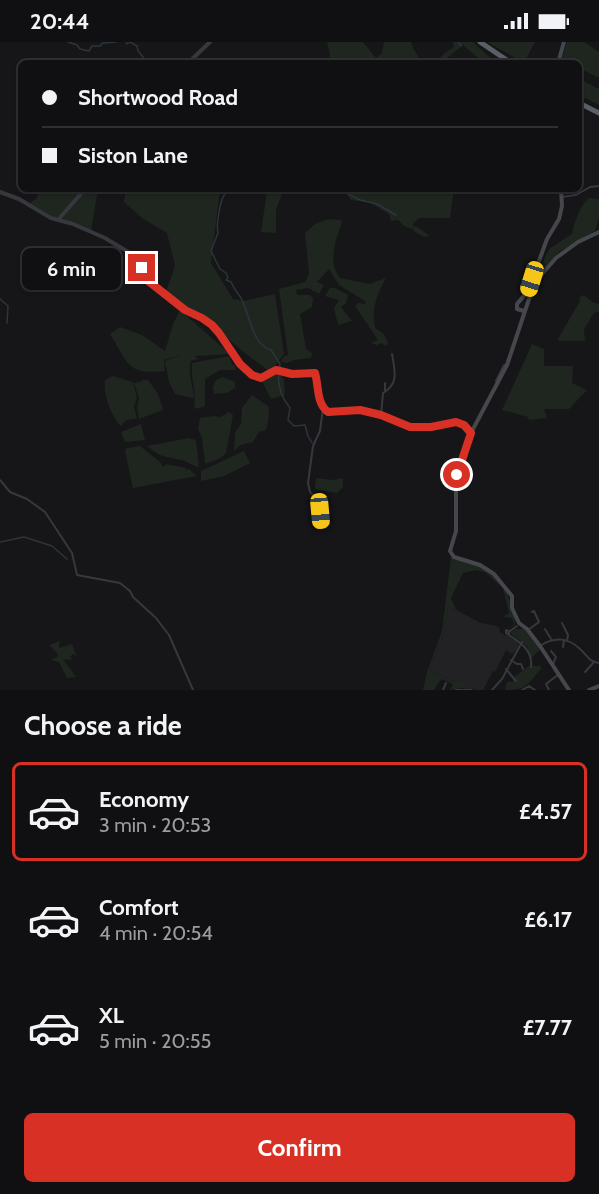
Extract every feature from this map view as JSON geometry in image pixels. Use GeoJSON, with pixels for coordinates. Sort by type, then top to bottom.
{"type":"FeatureCollection","features":[{"type":"Feature","properties":{"kind":"highway"},"geometry":{"type":"LineString","coordinates":[[476,42],[503,60]]}},
{"type":"Feature","properties":{"kind":"highway"},"geometry":{"type":"LineString","coordinates":[[480,42],[507,60]]}},
{"type":"Feature","properties":{"kind":"highway"},"geometry":{"type":"LineString","coordinates":[[582,103],[599,111]]}},
{"type":"Feature","properties":{"kind":"main road"},"geometry":{"type":"LineString","coordinates":[[559,60],[564,42]]}},
{"type":"Feature","properties":{"kind":"main road"},"geometry":{"type":"LineString","coordinates":[[524,311],[518,309],[517,304],[528,291],[547,239],[559,219],[561,192]]}},
{"type":"Feature","properties":{"kind":"main road"},"geometry":{"type":"LineString","coordinates":[[569,690],[528,630],[519,625],[512,608],[512,596],[494,574],[451,555],[451,547],[456,527],[457,477],[470,431],[507,365],[532,290],[552,263],[572,246],[599,232]]}},
{"type":"Feature","properties":{"kind":"main road"},"geometry":{"type":"LineString","coordinates":[[589,690],[599,686]]}},
{"type":"Feature","properties":{"kind":"street"},"geometry":{"type":"LineString","coordinates":[[191,60],[210,42]]}},
{"type":"Feature","properties":{"kind":"street"},"geometry":{"type":"LineString","coordinates":[[582,192],[590,187],[599,186]]}},
{"type":"Feature","properties":{"kind":"street"},"geometry":{"type":"LineString","coordinates":[[0,192],[19,199],[58,220],[90,231],[133,255],[139,261],[147,280],[185,310],[212,325],[240,364],[252,375],[261,378],[278,370],[292,374],[315,373],[317,391],[328,412]]}},
{"type":"Feature","properties":{"kind":"street"},"geometry":{"type":"LineString","coordinates":[[58,220],[82,192]]}},
{"type":"Feature","properties":{"kind":"street"},"geometry":{"type":"LineString","coordinates":[[562,197],[581,192]]}},
{"type":"Feature","properties":{"kind":"street"},"geometry":{"type":"LineString","coordinates":[[385,391],[391,388],[396,381],[392,354]]}},
{"type":"Feature","properties":{"kind":"street"},"geometry":{"type":"LineString","coordinates":[[381,415],[385,383]]}},
{"type":"Feature","properties":{"kind":"street"},"geometry":{"type":"LineString","coordinates":[[321,523],[319,502],[310,492],[308,483],[313,446],[320,431],[324,408]]}},
{"type":"Feature","properties":{"kind":"street"},"geometry":{"type":"LineString","coordinates":[[322,415],[328,412],[356,410],[381,415],[410,427],[431,427],[452,422],[462,424],[470,431]]}},
{"type":"Feature","properties":{"kind":"street"},"geometry":{"type":"LineString","coordinates":[[0,480],[10,492],[31,501],[45,512],[72,553],[77,575],[122,584],[156,618],[169,635],[193,690]]}},
{"type":"Feature","properties":{"kind":"street"},"geometry":{"type":"LineString","coordinates":[[528,630],[539,622],[534,611],[532,612]]}},
{"type":"Feature","properties":{"kind":"street"},"geometry":{"type":"LineString","coordinates":[[562,623],[568,635],[563,647]]}},
{"type":"Feature","properties":{"kind":"street"},"geometry":{"type":"LineString","coordinates":[[519,625],[509,633],[522,642],[529,654],[532,667]]}},
{"type":"Feature","properties":{"kind":"street"},"geometry":{"type":"LineString","coordinates":[[545,629],[551,639]]}},
{"type":"Feature","properties":{"kind":"street"},"geometry":{"type":"LineString","coordinates":[[540,646],[551,639],[566,641],[579,647],[594,662],[599,663]]}},
{"type":"Feature","properties":{"kind":"street"},"geometry":{"type":"LineString","coordinates":[[492,690],[502,679],[522,642]]}},
{"type":"Feature","properties":{"kind":"street"},"geometry":{"type":"LineString","coordinates":[[551,651],[556,657],[553,664]]}},
{"type":"Feature","properties":{"kind":"street"},"geometry":{"type":"LineString","coordinates":[[511,660],[521,664],[523,669]]}},
{"type":"Feature","properties":{"kind":"street"},"geometry":{"type":"LineString","coordinates":[[584,672],[594,662]]}},
{"type":"Feature","properties":{"kind":"street"},"geometry":{"type":"LineString","coordinates":[[506,669],[516,681]]}},
{"type":"Feature","properties":{"kind":"street"},"geometry":{"type":"LineString","coordinates":[[549,690],[546,684],[559,674]]}},
{"type":"Feature","properties":{"kind":"street"},"geometry":{"type":"LineString","coordinates":[[522,690],[533,683]]}},
{"type":"Feature","properties":{"kind":"street"},"geometry":{"type":"LineString","coordinates":[[443,690],[444,684]]}},
{"type":"Feature","properties":{"kind":"street"},"geometry":{"type":"LineString","coordinates":[[530,686],[535,690]]}},
{"type":"Feature","properties":{"kind":"street"},"geometry":{"type":"LineString","coordinates":[[456,690],[471,690]]}},
{"type":"Feature","properties":{"kind":"shaded area"},"geometry":{"type":"Polygon","coordinates":[[[327,42],[363,42],[376,58],[382,53],[384,42],[411,42],[420,60],[329,60],[327,42]]]}},
{"type":"Feature","properties":{"kind":"shaded area"},"geometry":{"type":"Polygon","coordinates":[[[453,42],[473,42],[496,60],[480,60],[463,45],[445,60],[438,60],[454,47],[453,42]]]}},
{"type":"Feature","properties":{"kind":"shaded area"},"geometry":{"type":"Polygon","coordinates":[[[487,42],[535,42],[526,60],[519,60],[487,42]]]}},
{"type":"Feature","properties":{"kind":"shaded area"},"geometry":{"type":"Polygon","coordinates":[[[567,42],[584,42],[599,52],[599,78],[582,70],[582,60],[561,60],[567,42]]]}},
{"type":"Feature","properties":{"kind":"shaded area"},"geometry":{"type":"Polygon","coordinates":[[[582,80],[599,89],[599,105],[582,96],[582,80]]]}},
{"type":"Feature","properties":{"kind":"shaded area"},"geometry":{"type":"Polygon","coordinates":[[[38,192],[80,192],[55,218],[30,203],[37,198],[38,192]]]}},
{"type":"Feature","properties":{"kind":"shaded area"},"geometry":{"type":"Polygon","coordinates":[[[84,192],[98,192],[91,231],[61,220],[84,192]]]}},
{"type":"Feature","properties":{"kind":"shaded area"},"geometry":{"type":"Polygon","coordinates":[[[126,192],[220,192],[211,263],[233,299],[244,301],[275,294],[284,354],[270,372],[241,350],[207,317],[183,306],[166,292],[175,266],[167,233],[142,218],[124,202],[126,192]]]}},
{"type":"Feature","properties":{"kind":"shaded area"},"geometry":{"type":"Polygon","coordinates":[[[267,192],[283,192],[276,210],[276,233],[261,232],[267,192]]]}},
{"type":"Feature","properties":{"kind":"shaded area"},"geometry":{"type":"Polygon","coordinates":[[[344,192],[454,192],[450,218],[419,218],[413,224],[430,236],[424,237],[398,220],[391,221],[389,214],[369,202],[351,200],[344,192]]]}},
{"type":"Feature","properties":{"kind":"shaded area"},"geometry":{"type":"Polygon","coordinates":[[[589,198],[599,199],[599,218],[595,231],[559,252],[534,278],[536,270],[542,264],[549,249],[572,234],[578,214],[589,198]]]}},
{"type":"Feature","properties":{"kind":"shaded area"},"geometry":{"type":"Polygon","coordinates":[[[328,219],[342,222],[333,258],[340,278],[370,284],[386,278],[376,302],[374,321],[375,328],[384,334],[388,343],[386,346],[381,343],[377,345],[371,343],[378,340],[355,306],[358,303],[365,304],[365,301],[339,285],[329,269],[317,282],[324,285],[319,294],[308,288],[296,290],[297,295],[310,295],[313,299],[312,307],[300,314],[306,349],[312,353],[311,358],[281,362],[283,357],[288,355],[279,289],[305,282],[309,274],[305,233],[315,224],[328,219]]]}},
{"type":"Feature","properties":{"kind":"shaded area"},"geometry":{"type":"Polygon","coordinates":[[[330,288],[335,288],[348,295],[346,303],[341,307],[352,321],[338,325],[334,308],[339,300],[325,296],[330,288]]]}},
{"type":"Feature","properties":{"kind":"shaded area"},"geometry":{"type":"Polygon","coordinates":[[[584,295],[592,302],[599,304],[599,312],[594,313],[584,329],[585,341],[559,341],[580,297],[584,295]]]}},
{"type":"Feature","properties":{"kind":"shaded area"},"geometry":{"type":"Polygon","coordinates":[[[180,310],[230,354],[195,356],[198,359],[191,361],[190,370],[193,398],[175,394],[169,382],[165,361],[182,355],[164,360],[165,371],[152,372],[135,369],[125,360],[110,334],[120,327],[142,335],[165,351],[180,310]]]}},
{"type":"Feature","properties":{"kind":"shaded area"},"geometry":{"type":"Polygon","coordinates":[[[532,344],[544,349],[544,366],[573,366],[572,383],[587,390],[569,409],[544,409],[547,418],[529,420],[528,417],[502,410],[532,344]]]}},
{"type":"Feature","properties":{"kind":"shaded area"},"geometry":{"type":"Polygon","coordinates":[[[229,356],[235,370],[220,370],[205,379],[205,405],[196,409],[192,363],[229,356]]]}},
{"type":"Feature","properties":{"kind":"shaded area"},"geometry":{"type":"Polygon","coordinates":[[[280,372],[284,380],[285,395],[271,399],[261,379],[280,372]]]}},
{"type":"Feature","properties":{"kind":"shaded area"},"geometry":{"type":"Polygon","coordinates":[[[113,376],[133,382],[137,397],[134,407],[137,419],[126,420],[121,426],[111,411],[105,392],[105,380],[113,376]]]}},
{"type":"Feature","properties":{"kind":"shaded area"},"geometry":{"type":"Polygon","coordinates":[[[223,377],[235,382],[235,388],[227,393],[214,394],[213,387],[216,380],[223,377]]]}},
{"type":"Feature","properties":{"kind":"shaded area"},"geometry":{"type":"Polygon","coordinates":[[[148,380],[158,394],[163,410],[139,419],[137,408],[139,398],[134,383],[148,380]]]}},
{"type":"Feature","properties":{"kind":"shaded area"},"geometry":{"type":"Polygon","coordinates":[[[252,395],[268,406],[267,428],[259,432],[253,442],[241,445],[234,451],[235,433],[241,424],[242,408],[252,395]]]}},
{"type":"Feature","properties":{"kind":"shaded area"},"geometry":{"type":"Polygon","coordinates":[[[229,412],[233,415],[226,453],[221,458],[205,464],[202,438],[198,429],[200,418],[220,417],[229,412]]]}},
{"type":"Feature","properties":{"kind":"shaded area"},"geometry":{"type":"Polygon","coordinates":[[[141,424],[145,440],[125,442],[121,432],[141,424]]]}},
{"type":"Feature","properties":{"kind":"shaded area"},"geometry":{"type":"Polygon","coordinates":[[[189,438],[196,440],[199,467],[160,455],[147,446],[189,438]]]}},
{"type":"Feature","properties":{"kind":"shaded area"},"geometry":{"type":"Polygon","coordinates":[[[140,446],[162,466],[165,464],[187,468],[185,470],[189,469],[197,476],[133,488],[125,451],[127,448],[140,446]]]}},
{"type":"Feature","properties":{"kind":"shaded area"},"geometry":{"type":"Polygon","coordinates":[[[244,451],[250,463],[224,476],[201,481],[201,471],[244,451]]]}},
{"type":"Feature","properties":{"kind":"shaded area"},"geometry":{"type":"Polygon","coordinates":[[[316,478],[333,480],[343,478],[343,487],[337,493],[315,489],[316,478]]]}},
{"type":"Feature","properties":{"kind":"shaded area"},"geometry":{"type":"Polygon","coordinates":[[[451,557],[493,573],[507,592],[515,625],[508,629],[514,624],[512,618],[503,617],[509,613],[503,588],[486,573],[476,570],[463,573],[451,598],[456,610],[448,607],[444,632],[429,670],[453,682],[459,680],[477,690],[461,688],[450,690],[453,684],[441,679],[434,690],[423,690],[427,672],[442,631],[451,557]]]}},
{"type":"Feature","properties":{"kind":"shaded area"},"geometry":{"type":"Polygon","coordinates":[[[448,606],[481,623],[500,628],[499,632],[519,642],[512,654],[506,650],[483,690],[477,690],[458,680],[453,682],[429,670],[444,632],[448,606]]]}},
{"type":"Feature","properties":{"kind":"shaded area"},"geometry":{"type":"Polygon","coordinates":[[[516,629],[525,629],[541,649],[531,658],[527,646],[510,633],[516,629]]]}},
{"type":"Feature","properties":{"kind":"shaded area"},"geometry":{"type":"Polygon","coordinates":[[[60,641],[59,648],[72,644],[77,657],[74,654],[70,656],[72,659],[70,660],[63,659],[76,677],[67,678],[59,662],[51,660],[58,654],[49,645],[60,641]]]}},
{"type":"Feature","properties":{"kind":"shaded area"},"geometry":{"type":"Polygon","coordinates":[[[529,666],[542,668],[523,687],[505,690],[507,682],[513,682],[513,678],[529,666]]]}},
{"type":"Feature","properties":{"kind":"waterway"},"geometry":{"type":"LineString","coordinates":[[68,42],[89,51],[92,46],[116,42]]}},
{"type":"Feature","properties":{"kind":"waterway"},"geometry":{"type":"LineString","coordinates":[[126,42],[137,46],[146,60]]}},
{"type":"Feature","properties":{"kind":"waterway"},"geometry":{"type":"LineString","coordinates":[[458,42],[461,46]]}},
{"type":"Feature","properties":{"kind":"waterway"},"geometry":{"type":"LineString","coordinates":[[225,192],[218,219],[218,233],[211,251],[220,269],[226,273],[228,278],[226,280],[231,282],[241,298],[256,336],[265,347],[271,350],[280,364],[281,393],[290,408],[288,420],[294,426],[305,425],[312,443]]}},
{"type":"Feature","properties":{"kind":"waterway"},"geometry":{"type":"LineString","coordinates":[[345,192],[360,200],[377,204],[396,215]]}},
{"type":"Feature","properties":{"kind":"waterway"},"geometry":{"type":"LineString","coordinates":[[0,299],[8,306],[7,323]]}},
{"type":"Feature","properties":{"kind":"waterway"},"geometry":{"type":"LineString","coordinates":[[0,542],[24,537],[52,546],[67,559]]}},
{"type":"Feature","properties":{"kind":"route"},"geometry":{"type":"LineString","coordinates":[[142,268],[147,280],[185,310],[212,325],[240,364],[255,377],[264,377],[276,370],[286,374],[315,373],[317,391],[328,412],[360,410],[381,415],[410,427],[431,427],[452,422],[462,424],[471,433],[457,475]]}}]}
